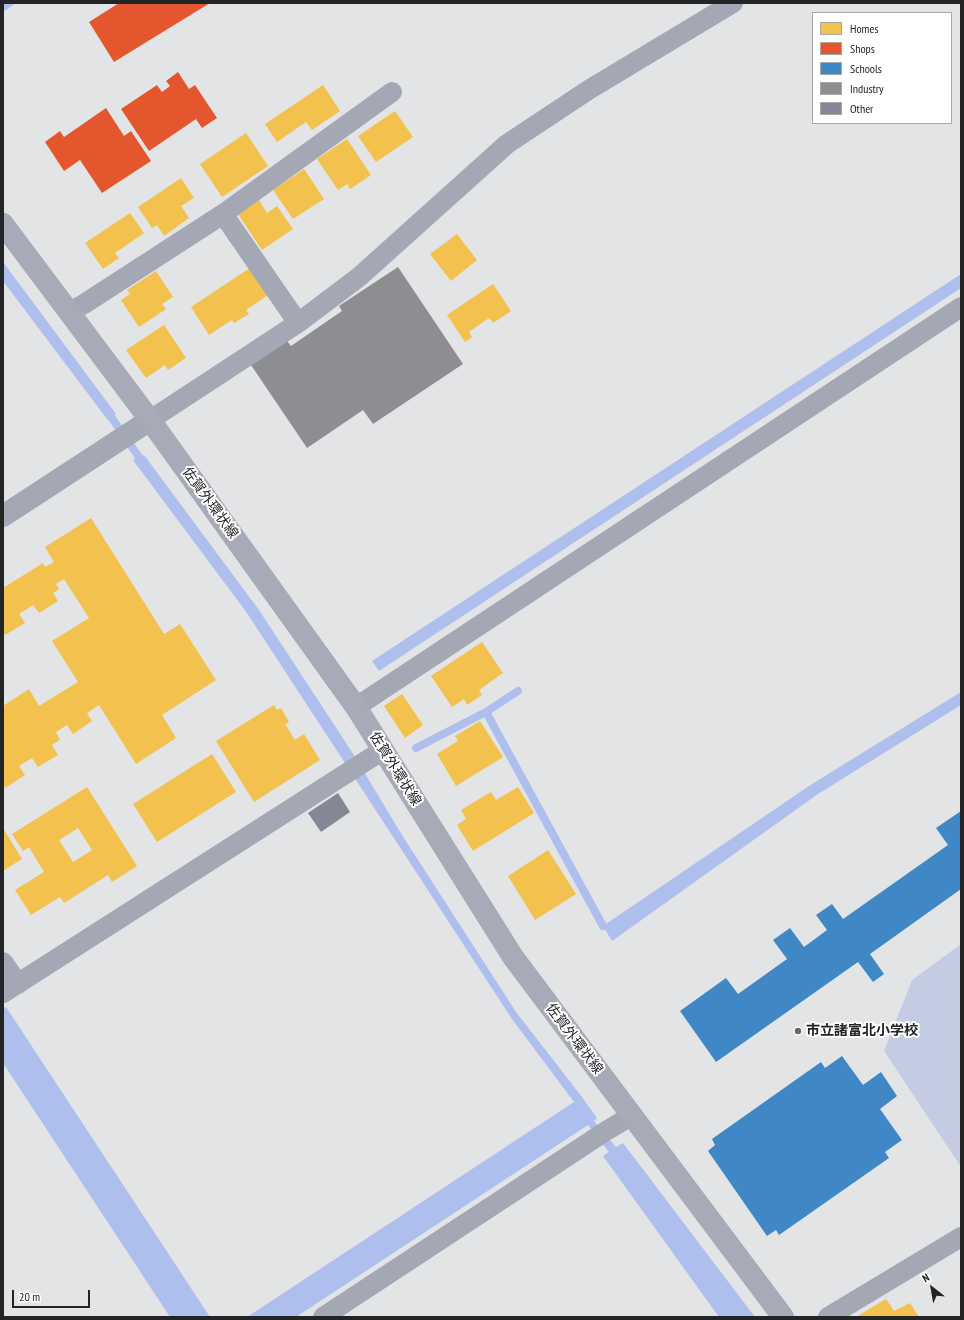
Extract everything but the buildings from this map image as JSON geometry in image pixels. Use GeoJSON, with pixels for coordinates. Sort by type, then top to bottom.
{"type":"FeatureCollection","features":[{"type":"Feature","properties":{"kind":"main road","name":"佐賀外環状線"},"geometry":{"type":"LineString","coordinates":[[3,224],[69,312],[142,424],[356,707],[513,957],[783,1317]]}},
{"type":"Feature","properties":{"kind":"street"},"geometry":{"type":"LineString","coordinates":[[3,516],[298,323],[359,277],[507,144],[590,89],[733,3]]}},
{"type":"Feature","properties":{"kind":"street"},"geometry":{"type":"LineString","coordinates":[[69,312],[84,304],[223,214],[392,92]]}},
{"type":"Feature","properties":{"kind":"street"},"geometry":{"type":"LineString","coordinates":[[223,214],[298,323]]}},
{"type":"Feature","properties":{"kind":"street"},"geometry":{"type":"LineString","coordinates":[[356,707],[961,307]]}},
{"type":"Feature","properties":{"kind":"street"},"geometry":{"type":"LineString","coordinates":[[3,962],[9,990],[383,750]]}},
{"type":"Feature","properties":{"kind":"street"},"geometry":{"type":"LineString","coordinates":[[322,1317],[632,1116]]}},
{"type":"Feature","properties":{"kind":"street"},"geometry":{"type":"LineString","coordinates":[[828,1317],[961,1237]]}},
{"type":"Feature","properties":{"kind":"shaded area"},"geometry":{"type":"Polygon","coordinates":[[[961,944],[961,1167],[884,1051],[912,980],[961,944]]]}},
{"type":"Feature","properties":{"kind":"water"},"geometry":{"type":"Polygon","coordinates":[[[3,3],[16,3],[3,12],[3,3]]]}},
{"type":"Feature","properties":{"kind":"water"},"geometry":{"type":"Polygon","coordinates":[[[3,262],[116,414],[107,419],[3,281],[3,262]]]}},
{"type":"Feature","properties":{"kind":"water"},"geometry":{"type":"Polygon","coordinates":[[[961,274],[961,288],[379,671],[372,661],[961,274]]]}},
{"type":"Feature","properties":{"kind":"water"},"geometry":{"type":"Polygon","coordinates":[[[144,455],[259,610],[352,752],[402,835],[516,1012],[582,1097],[597,1118],[594,1121],[616,1147],[623,1143],[755,1317],[719,1317],[603,1156],[609,1152],[588,1125],[296,1317],[247,1317],[574,1102],[512,1019],[247,613],[133,460],[144,455]]]}},
{"type":"Feature","properties":{"kind":"water"},"geometry":{"type":"Polygon","coordinates":[[[961,692],[961,705],[818,794],[612,941],[603,926],[812,784],[961,692]]]}},
{"type":"Feature","properties":{"kind":"water"},"geometry":{"type":"Polygon","coordinates":[[[6,1007],[210,1317],[170,1317],[3,1063],[3,1009],[6,1007]]]}},
{"type":"Feature","properties":{"kind":"waterway"},"geometry":{"type":"LineString","coordinates":[[111,417],[139,457]]}},
{"type":"Feature","properties":{"kind":"waterway"},"geometry":{"type":"LineString","coordinates":[[518,691],[486,712],[603,926]]}},
{"type":"Feature","properties":{"kind":"waterway"},"geometry":{"type":"LineString","coordinates":[[416,748],[486,712]]}},
{"type":"Feature","properties":{"kind":"place","name":"市立諸富北小学校"},"geometry":{"type":"Point","coordinates":[798,1031]}}]}
